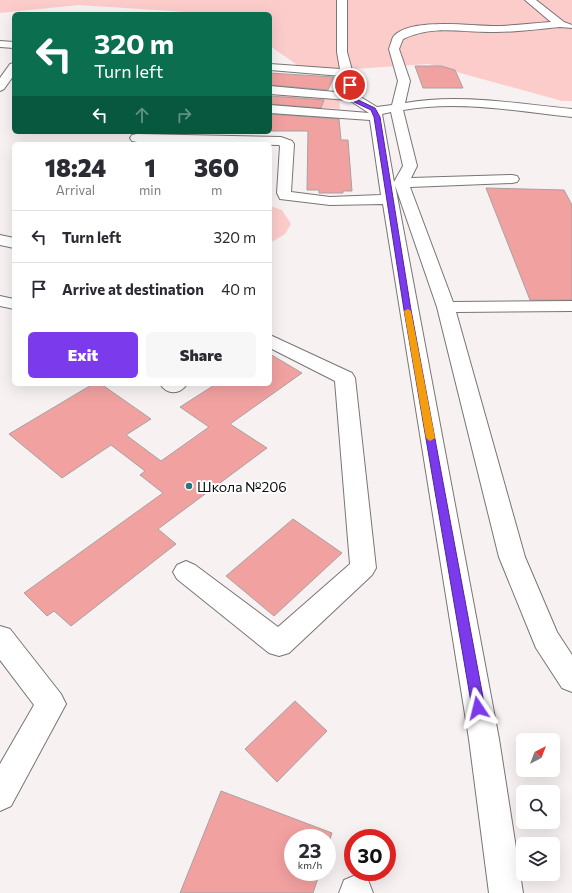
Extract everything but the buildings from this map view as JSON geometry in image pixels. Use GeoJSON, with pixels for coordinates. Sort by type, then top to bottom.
{"type":"FeatureCollection","features":[{"type":"Feature","properties":{"kind":"street"},"geometry":{"type":"LineString","coordinates":[[342,0],[342,52],[353,97],[358,102],[383,112]]}},
{"type":"Feature","properties":{"kind":"street"},"geometry":{"type":"LineString","coordinates":[[530,0],[560,24]]}},
{"type":"Feature","properties":{"kind":"street"},"geometry":{"type":"LineString","coordinates":[[383,112],[400,102],[404,81],[394,49],[398,38],[416,29],[434,27],[496,29],[560,24],[572,27]]}},
{"type":"Feature","properties":{"kind":"street"},"geometry":{"type":"LineString","coordinates":[[0,44],[12,46]]}},
{"type":"Feature","properties":{"kind":"street"},"geometry":{"type":"LineString","coordinates":[[272,67],[347,73]]}},
{"type":"Feature","properties":{"kind":"street"},"geometry":{"type":"LineString","coordinates":[[8,70],[0,87],[12,88]]}},
{"type":"Feature","properties":{"kind":"street"},"geometry":{"type":"LineString","coordinates":[[272,90],[353,97]]}},
{"type":"Feature","properties":{"kind":"street"},"geometry":{"type":"LineString","coordinates":[[272,109],[383,112],[409,105],[450,103],[572,113]]}},
{"type":"Feature","properties":{"kind":"street"},"geometry":{"type":"LineString","coordinates":[[383,112],[396,191],[408,310],[484,738],[506,893]]}},
{"type":"Feature","properties":{"kind":"street"},"geometry":{"type":"LineString","coordinates":[[138,138],[281,141],[287,144],[284,193],[289,197],[330,201],[396,191],[451,180],[512,179]]}},
{"type":"Feature","properties":{"kind":"street"},"geometry":{"type":"LineString","coordinates":[[272,176],[285,176]]}},
{"type":"Feature","properties":{"kind":"street"},"geometry":{"type":"LineString","coordinates":[[396,191],[446,307],[512,557],[546,639],[572,678]]}},
{"type":"Feature","properties":{"kind":"street"},"geometry":{"type":"LineString","coordinates":[[0,240],[12,243]]}},
{"type":"Feature","properties":{"kind":"street"},"geometry":{"type":"LineString","coordinates":[[0,301],[12,304]]}},
{"type":"Feature","properties":{"kind":"street"},"geometry":{"type":"LineString","coordinates":[[446,307],[572,306]]}},
{"type":"Feature","properties":{"kind":"street"},"geometry":{"type":"LineString","coordinates":[[186,572],[279,644],[363,568],[345,378],[272,342]]}},
{"type":"Feature","properties":{"kind":"street"},"geometry":{"type":"LineString","coordinates":[[0,638],[51,704],[0,795]]}},
{"type":"Feature","properties":{"kind":"shaded area"},"geometry":{"type":"Polygon","coordinates":[[[0,0],[572,0],[572,101],[562,101],[428,64],[353,69],[300,67],[272,47],[272,12],[186,12],[79,5],[0,13],[0,0]]]}},
{"type":"Feature","properties":{"kind":"shaded area"},"geometry":{"type":"Polygon","coordinates":[[[283,95],[339,99],[340,109],[278,105],[283,95]]]}},
{"type":"Feature","properties":{"kind":"shaded area"},"geometry":{"type":"Polygon","coordinates":[[[272,207],[282,210],[291,224],[285,234],[272,242],[272,207]]]}},
{"type":"Feature","properties":{"kind":"slow traffic"},"geometry":{"type":"LineString","coordinates":[[408,311],[430,438]]}},
{"type":"Feature","properties":{"kind":"place","name":"Школа №206"},"geometry":{"type":"Point","coordinates":[189,486]}},
{"type":"Feature","properties":{"kind":"route"},"geometry":{"type":"LineString","coordinates":[[350,85],[353,97],[356,101],[373,109],[377,117],[408,310],[478,708]]}}]}
